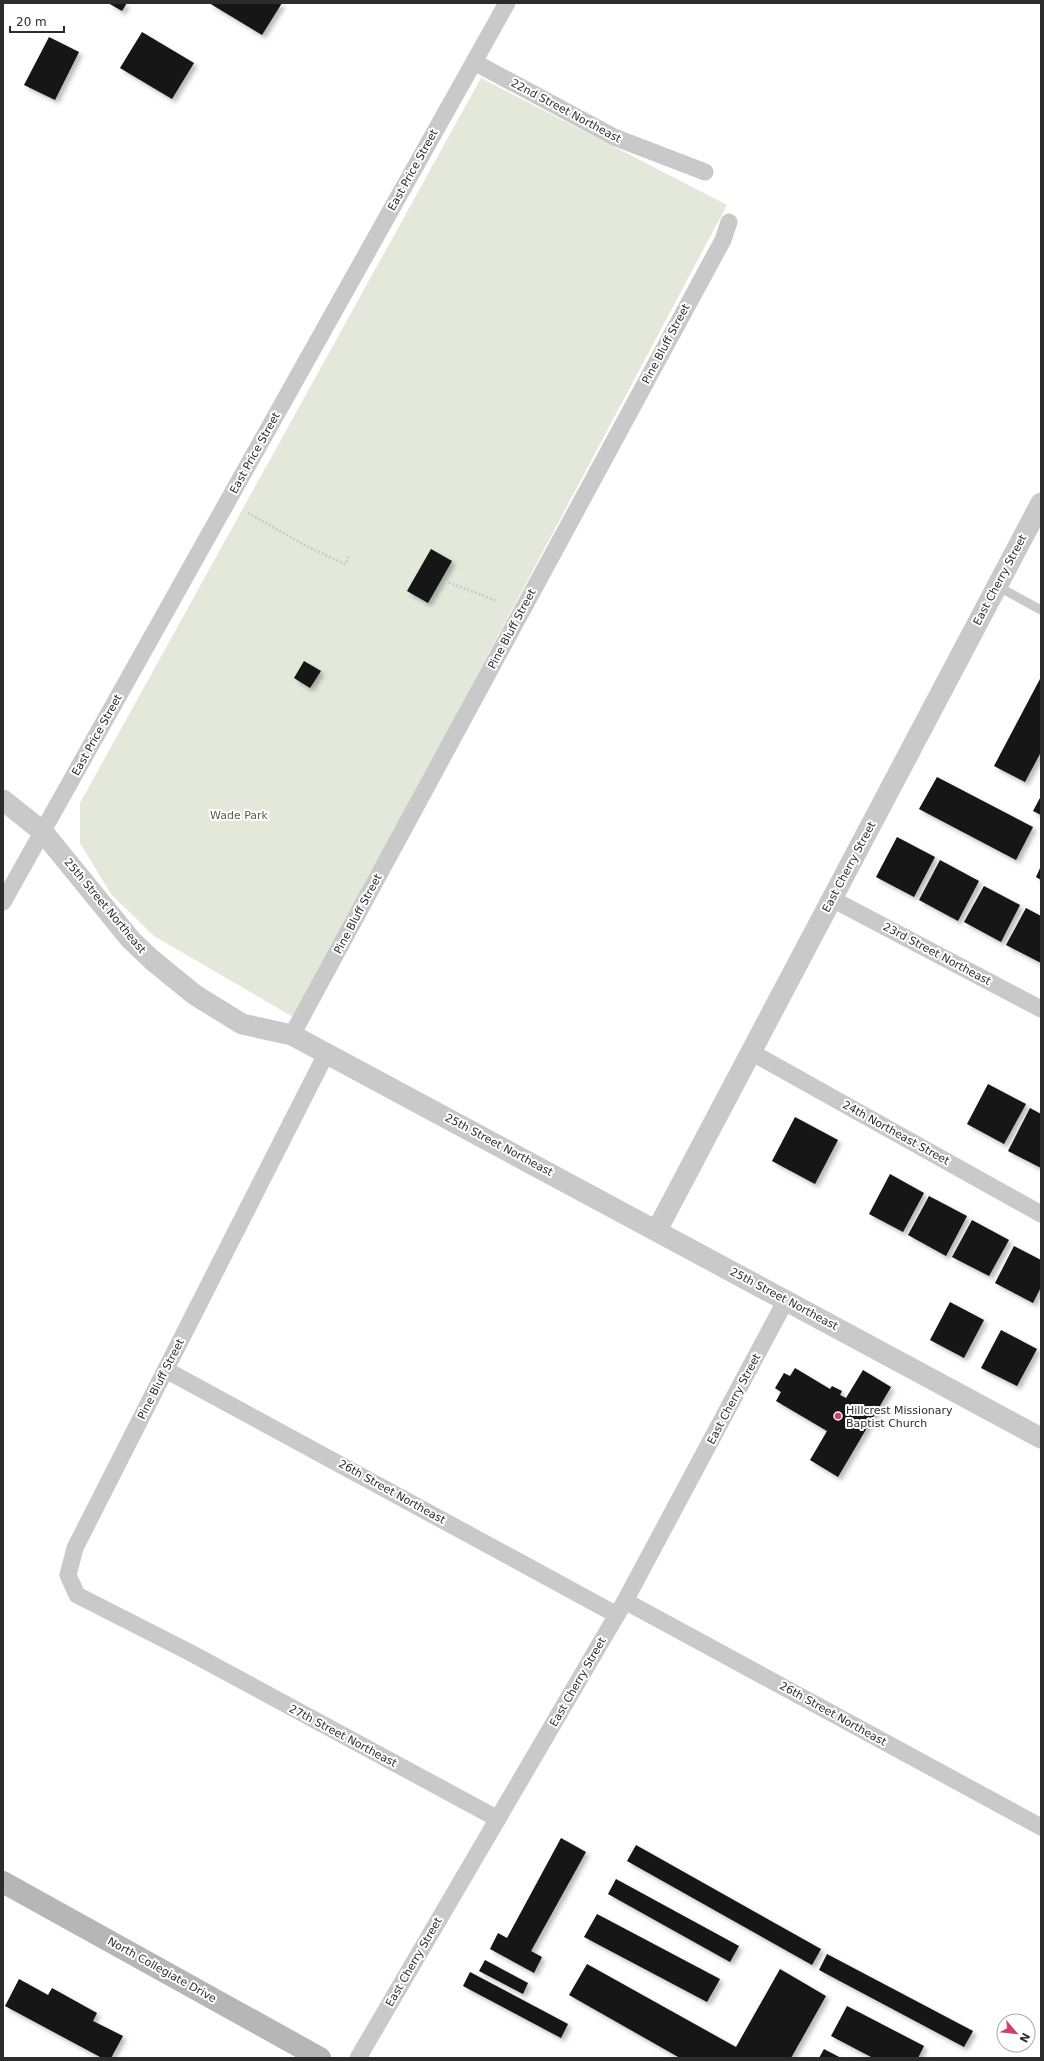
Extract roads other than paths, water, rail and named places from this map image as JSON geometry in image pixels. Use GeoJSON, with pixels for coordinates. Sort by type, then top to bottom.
{"type":"FeatureCollection","features":[{"type":"Feature","properties":{"kind":"main road","name":"North Collegiate Drive"},"geometry":{"type":"LineString","coordinates":[[3,1882],[320,2058]]}},
{"type":"Feature","properties":{"kind":"street","name":"East Price Street"},"geometry":{"type":"LineString","coordinates":[[3,902],[507,3]]}},
{"type":"Feature","properties":{"kind":"street","name":"22nd Street Northeast"},"geometry":{"type":"LineString","coordinates":[[474,62],[614,137],[705,172]]}},
{"type":"Feature","properties":{"kind":"street","name":"Pine Bluff Street"},"geometry":{"type":"LineString","coordinates":[[292,1035],[723,240],[729,222]]}},
{"type":"Feature","properties":{"kind":"street","name":"East Cherry Street"},"geometry":{"type":"LineString","coordinates":[[657,1230],[1041,503]]}},
{"type":"Feature","properties":{"kind":"street","name":"25th Street Northeast"},"geometry":{"type":"LineString","coordinates":[[3,800],[43,832],[131,940],[152,960],[195,995],[242,1024],[292,1035],[326,1054],[385,1083],[1041,1438]]}},
{"type":"Feature","properties":{"kind":"street","name":"23rd Street Northeast"},"geometry":{"type":"LineString","coordinates":[[832,899],[1041,1009]]}},
{"type":"Feature","properties":{"kind":"street","name":"24th Northeast Street"},"geometry":{"type":"LineString","coordinates":[[751,1052],[1041,1214]]}},
{"type":"Feature","properties":{"kind":"street","name":"Pine Bluff Street"},"geometry":{"type":"LineString","coordinates":[[188,1652],[77,1595],[68,1575],[75,1548],[326,1054]]}},
{"type":"Feature","properties":{"kind":"street","name":"East Cherry Street"},"geometry":{"type":"LineString","coordinates":[[358,2058],[621,1608],[786,1300]]}},
{"type":"Feature","properties":{"kind":"street","name":"26th Street Northeast"},"geometry":{"type":"LineString","coordinates":[[166,1370],[1041,1827]]}},
{"type":"Feature","properties":{"kind":"street","name":"27th Street Northeast"},"geometry":{"type":"LineString","coordinates":[[188,1652],[498,1819]]}},
{"type":"Feature","properties":{"kind":"lane"},"geometry":{"type":"LineString","coordinates":[[997,586],[1041,610]]}},
{"type":"Feature","properties":{"kind":"place","name":"Hillcrest Missionary Baptist Church"},"geometry":{"type":"Point","coordinates":[838,1416]}},
{"type":"Feature","properties":{"kind":"park label","name":"Wade Park"},"geometry":{"type":"Point","coordinates":[239,815]}}]}
